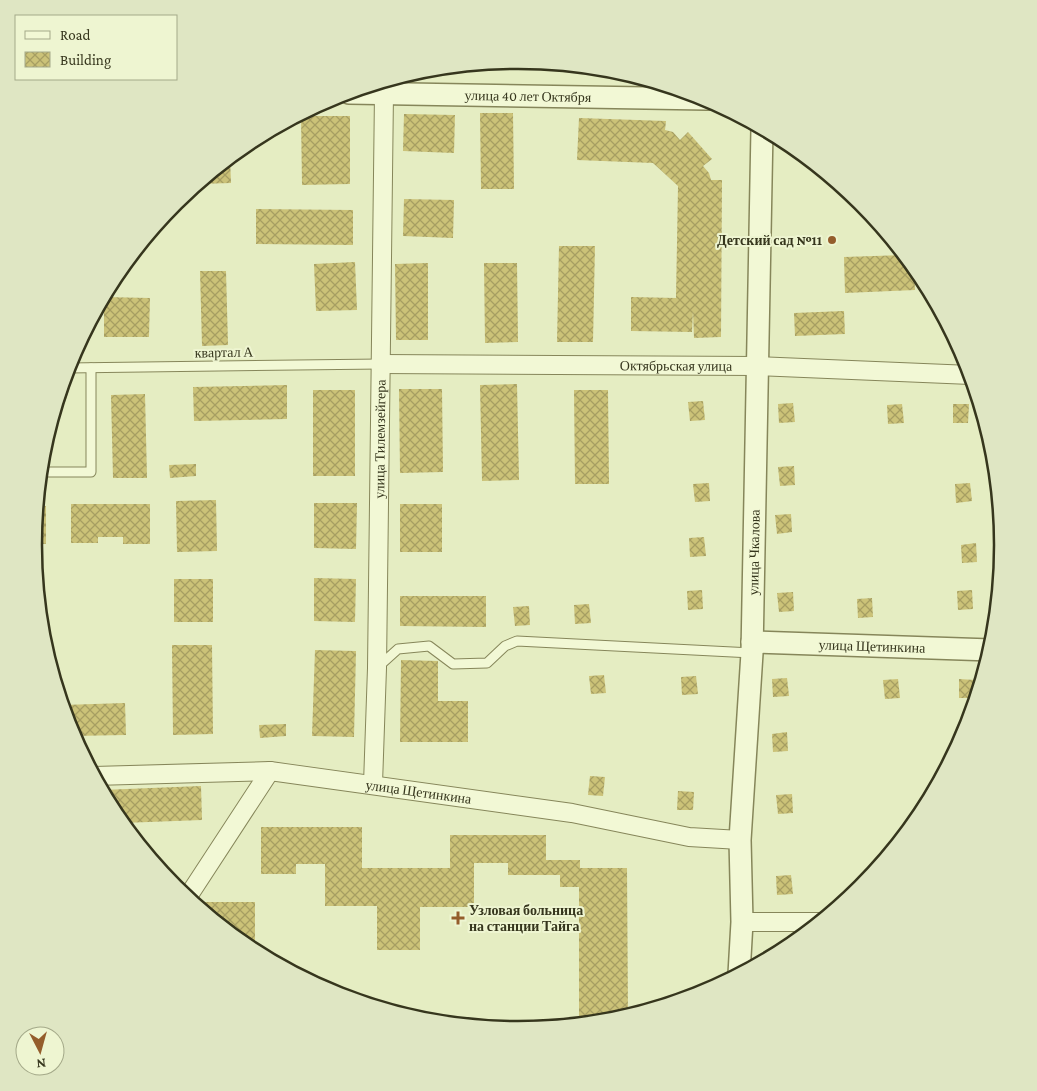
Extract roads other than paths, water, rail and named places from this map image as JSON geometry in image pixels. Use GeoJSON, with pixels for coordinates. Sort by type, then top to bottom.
{"type":"FeatureCollection","features":[{"type":"Feature","properties":{"kind":"street","name":"улица 40 лет Октября"},"geometry":{"type":"LineString","coordinates":[[390,89],[680,98]]}},
{"type":"Feature","properties":{"kind":"street","name":"улица Тилемзейгера"},"geometry":{"type":"LineString","coordinates":[[373,784],[377,668],[381,364],[390,89]]}},
{"type":"Feature","properties":{"kind":"street","name":"улица Чкалова"},"geometry":{"type":"LineString","coordinates":[[739,967],[742,922],[740,840],[752,647],[762,137]]}},
{"type":"Feature","properties":{"kind":"street","name":"Октябрьская улица"},"geometry":{"type":"LineString","coordinates":[[381,364],[757,366],[962,375]]}},
{"type":"Feature","properties":{"kind":"street","name":"улица Щетинкина"},"geometry":{"type":"LineString","coordinates":[[752,647],[982,650]]}},
{"type":"Feature","properties":{"kind":"street","name":"улица Щетинкина"},"geometry":{"type":"LineString","coordinates":[[102,776],[270,771],[572,813],[689,837],[740,840]]}},
{"type":"Feature","properties":{"kind":"street"},"geometry":{"type":"LineString","coordinates":[[192,891],[270,771]]}},
{"type":"Feature","properties":{"kind":"street"},"geometry":{"type":"LineString","coordinates":[[742,922],[809,922]]}},
{"type":"Feature","properties":{"kind":"lane","name":"квартал А"},"geometry":{"type":"LineString","coordinates":[[77,368],[381,364]]}},
{"type":"Feature","properties":{"kind":"lane"},"geometry":{"type":"LineString","coordinates":[[49,472],[91,472],[91,368]]}},
{"type":"Feature","properties":{"kind":"lane"},"geometry":{"type":"LineString","coordinates":[[377,668],[398,649],[429,646],[453,664],[487,663],[505,646],[517,641],[752,647]]}},
{"type":"Feature","properties":{"kind":"place","name":"Детский сад №11"},"geometry":{"type":"Point","coordinates":[832,240]}},
{"type":"Feature","properties":{"kind":"place","name":"Узловая больница на станции Тайга"},"geometry":{"type":"Point","coordinates":[458,918]}}]}
